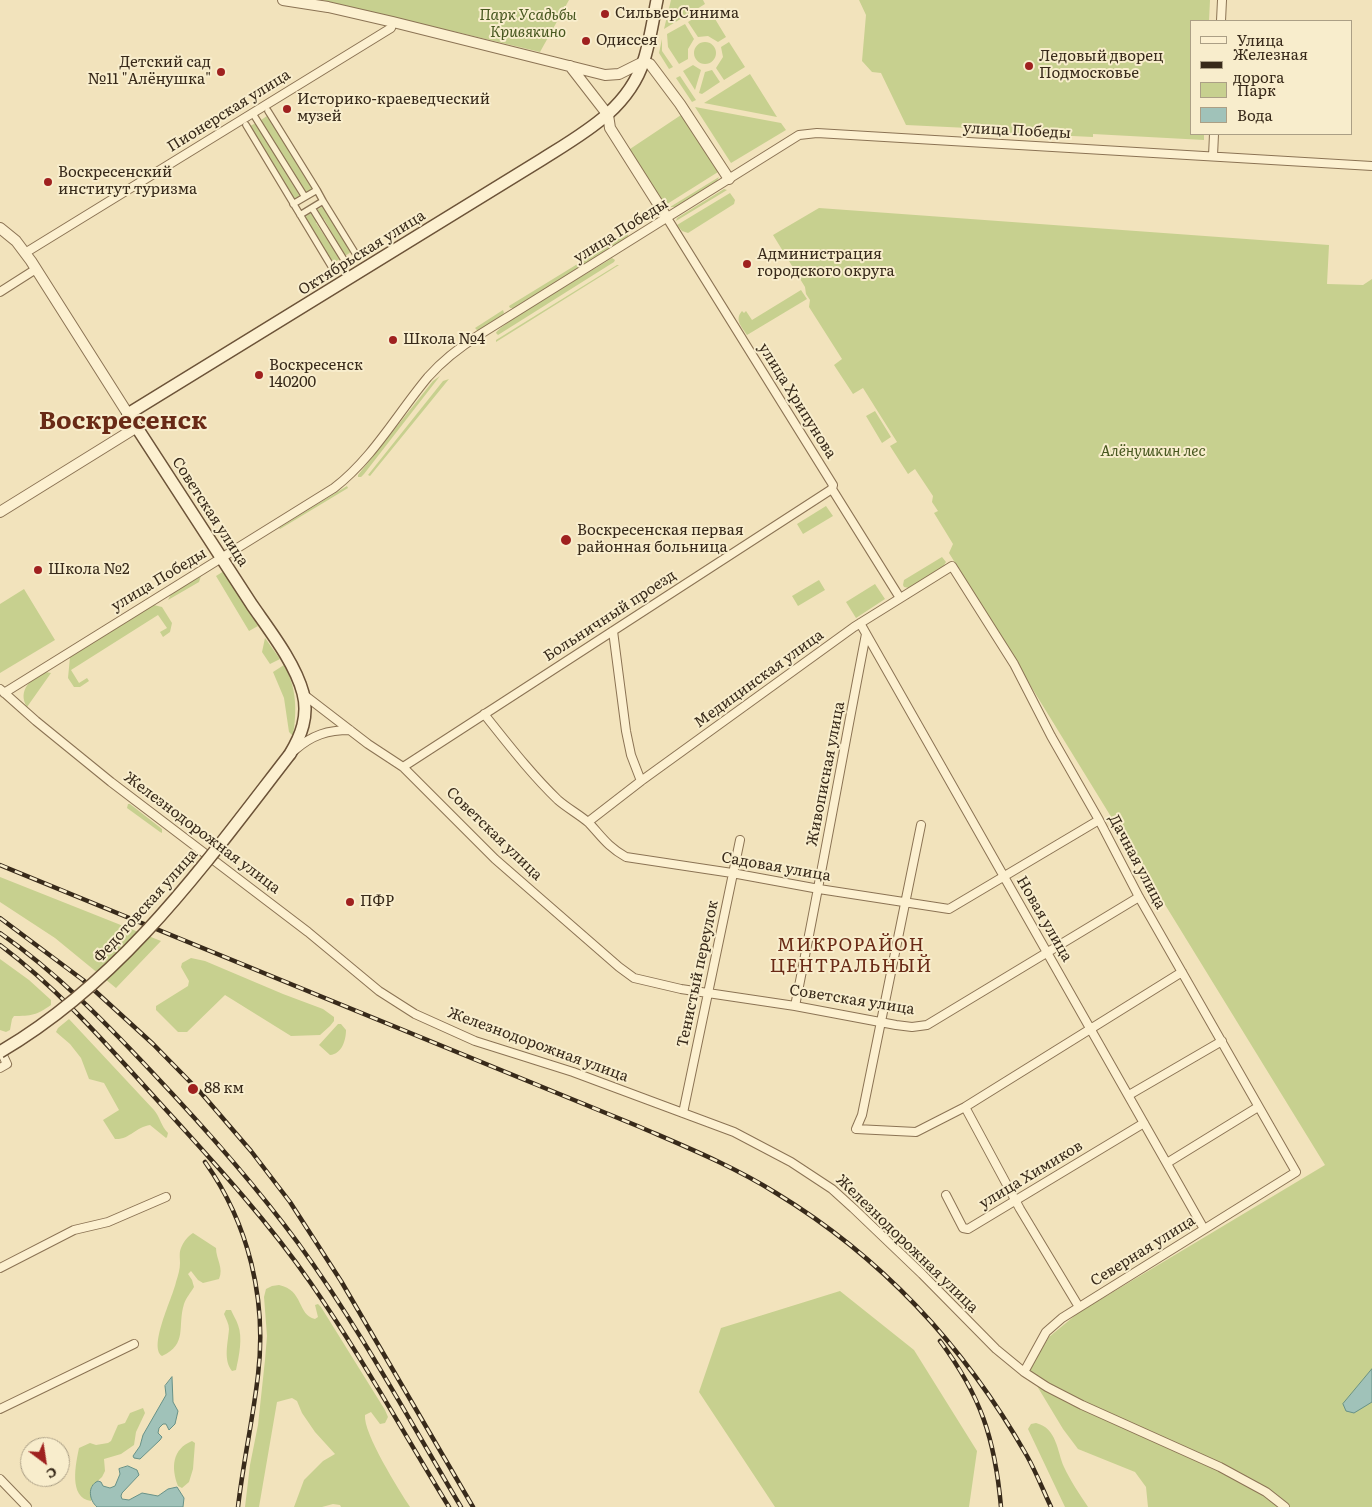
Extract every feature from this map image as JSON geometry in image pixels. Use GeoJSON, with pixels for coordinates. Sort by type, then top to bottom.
{"type":"FeatureCollection","features":[{"type":"Feature","properties":{"kind":"main road","name":"Октябрьская улица"},"geometry":{"type":"LineString","coordinates":[[128,414],[589,130],[608,115],[632,86],[643,62],[657,0]]}},
{"type":"Feature","properties":{"kind":"main road","name":"Советская улица"},"geometry":{"type":"LineString","coordinates":[[128,414],[292,668],[303,694],[305,712],[299,739],[290,754]]}},
{"type":"Feature","properties":{"kind":"main road","name":"Федотовская улица"},"geometry":{"type":"LineString","coordinates":[[0,1051],[30,1034],[73,1002],[130,949],[182,892],[290,754]]}},
{"type":"Feature","properties":{"kind":"street"},"geometry":{"type":"LineString","coordinates":[[283,0],[328,7],[393,22],[605,75],[626,72],[643,62],[652,65],[729,179]]}},
{"type":"Feature","properties":{"kind":"street"},"geometry":{"type":"LineString","coordinates":[[1221,20],[1222,0]]}},
{"type":"Feature","properties":{"kind":"street","name":"Пионерская улица"},"geometry":{"type":"LineString","coordinates":[[25,253],[390,28],[393,22]]}},
{"type":"Feature","properties":{"kind":"street"},"geometry":{"type":"LineString","coordinates":[[570,66],[608,115],[610,128],[667,218]]}},
{"type":"Feature","properties":{"kind":"street"},"geometry":{"type":"LineString","coordinates":[[268,112],[357,256]]}},
{"type":"Feature","properties":{"kind":"street"},"geometry":{"type":"LineString","coordinates":[[255,117],[305,197]]}},
{"type":"Feature","properties":{"kind":"street"},"geometry":{"type":"LineString","coordinates":[[246,126],[334,270]]}},
{"type":"Feature","properties":{"kind":"street","name":"улица Победы"},"geometry":{"type":"LineString","coordinates":[[2,691],[334,488],[351,475],[428,377],[450,355],[793,138],[805,133],[1372,166]]}},
{"type":"Feature","properties":{"kind":"street"},"geometry":{"type":"LineString","coordinates":[[1213,156],[1214,135]]}},
{"type":"Feature","properties":{"kind":"street"},"geometry":{"type":"LineString","coordinates":[[293,204],[317,190]]}},
{"type":"Feature","properties":{"kind":"street"},"geometry":{"type":"LineString","coordinates":[[300,215],[323,201]]}},
{"type":"Feature","properties":{"kind":"street"},"geometry":{"type":"LineString","coordinates":[[312,208],[346,263]]}},
{"type":"Feature","properties":{"kind":"street","name":"улица Хрипунова"},"geometry":{"type":"LineString","coordinates":[[667,218],[833,485],[832,489],[900,598]]}},
{"type":"Feature","properties":{"kind":"street","name":"Советская улица"},"geometry":{"type":"LineString","coordinates":[[0,228],[16,241],[25,253],[128,414]]}},
{"type":"Feature","properties":{"kind":"street"},"geometry":{"type":"LineString","coordinates":[[0,292],[36,269]]}},
{"type":"Feature","properties":{"kind":"street"},"geometry":{"type":"LineString","coordinates":[[0,512],[137,427]]}},
{"type":"Feature","properties":{"kind":"street","name":"Больничный проезд"},"geometry":{"type":"LineString","coordinates":[[403,767],[832,489]]}},
{"type":"Feature","properties":{"kind":"street","name":"Медицинская улица"},"geometry":{"type":"LineString","coordinates":[[588,822],[641,781],[860,623],[952,566]]}},
{"type":"Feature","properties":{"kind":"street","name":"Дачная улица"},"geometry":{"type":"LineString","coordinates":[[952,566],[1014,664],[1139,897],[1296,1172]]}},
{"type":"Feature","properties":{"kind":"street","name":"Новая улица"},"geometry":{"type":"LineString","coordinates":[[860,623],[1204,1229]]}},
{"type":"Feature","properties":{"kind":"street"},"geometry":{"type":"LineString","coordinates":[[613,631],[626,731],[631,755],[641,781]]}},
{"type":"Feature","properties":{"kind":"street","name":"Живописная улица"},"geometry":{"type":"LineString","coordinates":[[794,1006],[819,889],[831,812],[866,634]]}},
{"type":"Feature","properties":{"kind":"street","name":"Железнодорожная улица"},"geometry":{"type":"LineString","coordinates":[[2,691],[49,732],[308,932],[379,991],[415,1014],[475,1041],[574,1072],[683,1113],[753,1141],[798,1166],[832,1190],[908,1260],[996,1349],[1024,1372],[1082,1405],[1220,1467],[1266,1492],[1285,1507]]}},
{"type":"Feature","properties":{"kind":"street","name":"Советская улица"},"geometry":{"type":"LineString","coordinates":[[303,694],[403,767],[495,859],[634,978],[682,990],[794,1006],[912,1026],[927,1025],[1139,897]]}},
{"type":"Feature","properties":{"kind":"street","name":"Садовая улица"},"geometry":{"type":"LineString","coordinates":[[484,714],[525,764],[558,800],[588,822],[614,851],[626,857],[949,909],[1099,820]]}},
{"type":"Feature","properties":{"kind":"street"},"geometry":{"type":"LineString","coordinates":[[290,754],[310,738],[319,734],[350,730]]}},
{"type":"Feature","properties":{"kind":"street"},"geometry":{"type":"LineString","coordinates":[[921,825],[862,1115],[856,1129],[916,1132],[965,1106],[1182,972]]}},
{"type":"Feature","properties":{"kind":"street","name":"Тенистый переулок"},"geometry":{"type":"LineString","coordinates":[[683,1113],[740,840]]}},
{"type":"Feature","properties":{"kind":"street"},"geometry":{"type":"LineString","coordinates":[[1129,1095],[1222,1041]]}},
{"type":"Feature","properties":{"kind":"street"},"geometry":{"type":"LineString","coordinates":[[0,1051],[7,1064],[0,1068]]}},
{"type":"Feature","properties":{"kind":"street"},"geometry":{"type":"LineString","coordinates":[[965,1106],[1016,1200],[1079,1307]]}},
{"type":"Feature","properties":{"kind":"street"},"geometry":{"type":"LineString","coordinates":[[1167,1163],[1258,1107]]}},
{"type":"Feature","properties":{"kind":"street","name":"улица Химиков"},"geometry":{"type":"LineString","coordinates":[[946,1195],[963,1228],[968,1229],[1144,1123]]}},
{"type":"Feature","properties":{"kind":"street","name":"Северная улица"},"geometry":{"type":"LineString","coordinates":[[1024,1372],[1046,1332],[1062,1318],[1296,1172]]}},
{"type":"Feature","properties":{"kind":"street"},"geometry":{"type":"LineString","coordinates":[[0,1268],[74,1230],[108,1222],[166,1197]]}},
{"type":"Feature","properties":{"kind":"street"},"geometry":{"type":"LineString","coordinates":[[0,1409],[134,1344]]}},
{"type":"Feature","properties":{"kind":"street"},"geometry":{"type":"LineString","coordinates":[[0,1479],[27,1507]]}},
{"type":"Feature","properties":{"kind":"green space","name":"Парк Усадьбы Кривякино"},"geometry":{"type":"Polygon","coordinates":[[[322,0],[569,0],[540,52],[322,0]]]}},
{"type":"Feature","properties":{"kind":"green space"},"geometry":{"type":"Polygon","coordinates":[[[671,0],[703,0],[705,4],[664,29],[671,0]]]}},
{"type":"Feature","properties":{"kind":"green space","name":"Ледовый дворец Подмосковье"},"geometry":{"type":"Polygon","coordinates":[[[859,0],[1210,0],[1209,20],[1190,20],[1190,135],[1204,135],[1204,140],[1093,134],[1093,137],[1010,133],[1010,130],[906,125],[881,73],[872,72],[862,61],[866,15],[859,0]]]}},
{"type":"Feature","properties":{"kind":"green space"},"geometry":{"type":"Polygon","coordinates":[[[709,9],[726,37],[718,42],[708,36],[698,37],[688,22],[709,9]]]}},
{"type":"Feature","properties":{"kind":"green space"},"geometry":{"type":"Polygon","coordinates":[[[685,24],[694,39],[688,49],[688,59],[679,64],[668,47],[667,34],[685,24]]]}},
{"type":"Feature","properties":{"kind":"green space"},"geometry":{"type":"Polygon","coordinates":[[[662,39],[662,51],[673,67],[669,69],[659,53],[662,39]]]}},
{"type":"Feature","properties":{"kind":"green space"},"geometry":{"type":"Polygon","coordinates":[[[701,42],[709,42],[716,49],[716,57],[709,64],[701,64],[694,57],[694,49],[701,42]]]}},
{"type":"Feature","properties":{"kind":"green space"},"geometry":{"type":"Polygon","coordinates":[[[729,42],[745,67],[724,80],[716,68],[723,57],[721,47],[729,42]]]}},
{"type":"Feature","properties":{"kind":"green space"},"geometry":{"type":"Polygon","coordinates":[[[693,65],[701,70],[695,90],[683,71],[693,65]]]}},
{"type":"Feature","properties":{"kind":"green space"},"geometry":{"type":"Polygon","coordinates":[[[712,70],[720,82],[702,94],[699,93],[705,72],[712,70]]]}},
{"type":"Feature","properties":{"kind":"green space"},"geometry":{"type":"Polygon","coordinates":[[[750,74],[777,117],[704,103],[750,74]]]}},
{"type":"Feature","properties":{"kind":"green space"},"geometry":{"type":"Polygon","coordinates":[[[680,76],[696,100],[692,102],[676,78],[680,76]]]}},
{"type":"Feature","properties":{"kind":"green space"},"geometry":{"type":"Polygon","coordinates":[[[695,107],[781,123],[786,130],[731,163],[695,107]]]}},
{"type":"Feature","properties":{"kind":"green space"},"geometry":{"type":"Polygon","coordinates":[[[681,115],[718,172],[664,206],[633,158],[630,149],[681,115]]]}},
{"type":"Feature","properties":{"kind":"green space"},"geometry":{"type":"Polygon","coordinates":[[[267,116],[312,189],[306,193],[261,120],[267,116]]]}},
{"type":"Feature","properties":{"kind":"green space"},"geometry":{"type":"Polygon","coordinates":[[[256,123],[300,196],[294,199],[250,126],[256,123]]]}},
{"type":"Feature","properties":{"kind":"green space"},"geometry":{"type":"Polygon","coordinates":[[[719,177],[717,181],[676,207],[670,207],[719,177]]]}},
{"type":"Feature","properties":{"kind":"green space"},"geometry":{"type":"Polygon","coordinates":[[[724,189],[727,190],[676,221],[677,218],[724,189]]]}},
{"type":"Feature","properties":{"kind":"green space"},"geometry":{"type":"Polygon","coordinates":[[[730,193],[735,200],[734,204],[688,233],[682,231],[677,225],[730,193]]]}},
{"type":"Feature","properties":{"kind":"green space"},"geometry":{"type":"Polygon","coordinates":[[[323,206],[351,252],[345,256],[317,210],[323,206]]]}},
{"type":"Feature","properties":{"kind":"green space","name":"Алёнушкин лес"},"geometry":{"type":"Polygon","coordinates":[[[819,208],[1329,245],[1327,284],[1363,285],[1372,279],[1372,1507],[1148,1507],[1146,1487],[1135,1472],[1078,1449],[1063,1429],[1028,1371],[1049,1337],[1078,1313],[1325,1165],[949,553],[953,544],[934,513],[938,511],[932,502],[933,496],[915,469],[908,474],[890,446],[897,442],[863,388],[853,394],[834,365],[842,359],[809,307],[810,300],[806,294],[805,287],[773,235],[819,208]]]}},
{"type":"Feature","properties":{"kind":"green space"},"geometry":{"type":"Polygon","coordinates":[[[311,213],[340,259],[333,263],[305,217],[311,213]]]}},
{"type":"Feature","properties":{"kind":"green space"},"geometry":{"type":"Polygon","coordinates":[[[628,233],[626,238],[514,308],[510,308],[509,306],[628,233]]]}},
{"type":"Feature","properties":{"kind":"green space"},"geometry":{"type":"Polygon","coordinates":[[[612,258],[615,260],[614,262],[498,335],[496,333],[530,308],[612,258]]]}},
{"type":"Feature","properties":{"kind":"green space"},"geometry":{"type":"Polygon","coordinates":[[[619,265],[496,342],[496,340],[619,265]]]}},
{"type":"Feature","properties":{"kind":"green space"},"geometry":{"type":"Polygon","coordinates":[[[801,290],[807,299],[747,335],[739,320],[742,311],[744,313],[746,311],[752,320],[801,290]]]}},
{"type":"Feature","properties":{"kind":"green space"},"geometry":{"type":"Polygon","coordinates":[[[503,310],[504,313],[501,317],[478,331],[475,328],[503,310]]]}},
{"type":"Feature","properties":{"kind":"green space"},"geometry":{"type":"Polygon","coordinates":[[[440,376],[364,474],[358,477],[433,381],[440,376]]]}},
{"type":"Feature","properties":{"kind":"green space"},"geometry":{"type":"Polygon","coordinates":[[[449,379],[370,476],[368,475],[443,381],[449,379]]]}},
{"type":"Feature","properties":{"kind":"green space"},"geometry":{"type":"Polygon","coordinates":[[[875,411],[891,437],[882,443],[866,416],[875,411]]]}},
{"type":"Feature","properties":{"kind":"green space"},"geometry":{"type":"Polygon","coordinates":[[[347,486],[348,488],[279,528],[347,486]]]}},
{"type":"Feature","properties":{"kind":"green space"},"geometry":{"type":"Polygon","coordinates":[[[826,506],[833,516],[803,534],[797,524],[826,506]]]}},
{"type":"Feature","properties":{"kind":"green space"},"geometry":{"type":"Polygon","coordinates":[[[942,557],[946,562],[943,567],[909,588],[904,587],[904,580],[942,557]]]}},
{"type":"Feature","properties":{"kind":"green space"},"geometry":{"type":"Polygon","coordinates":[[[224,571],[258,626],[249,631],[216,576],[224,571]]]}},
{"type":"Feature","properties":{"kind":"green space"},"geometry":{"type":"Polygon","coordinates":[[[201,576],[199,582],[168,600],[171,594],[201,576]]]}},
{"type":"Feature","properties":{"kind":"green space"},"geometry":{"type":"Polygon","coordinates":[[[819,580],[825,590],[798,606],[792,596],[819,580]]]}},
{"type":"Feature","properties":{"kind":"green space"},"geometry":{"type":"Polygon","coordinates":[[[875,584],[885,599],[856,618],[846,602],[875,584]]]}},
{"type":"Feature","properties":{"kind":"green space"},"geometry":{"type":"Polygon","coordinates":[[[24,589],[55,640],[0,673],[0,604],[24,589]]]}},
{"type":"Feature","properties":{"kind":"green space"},"geometry":{"type":"Polygon","coordinates":[[[154,605],[162,607],[172,623],[170,632],[163,637],[160,632],[167,628],[158,615],[71,670],[79,683],[87,678],[89,681],[80,687],[74,687],[68,678],[70,657],[154,605]]]}},
{"type":"Feature","properties":{"kind":"green space"},"geometry":{"type":"Polygon","coordinates":[[[265,638],[280,659],[270,664],[262,652],[265,638]]]}},
{"type":"Feature","properties":{"kind":"green space"},"geometry":{"type":"Polygon","coordinates":[[[284,665],[294,691],[295,718],[293,736],[289,732],[284,698],[273,672],[284,665]]]}},
{"type":"Feature","properties":{"kind":"green space"},"geometry":{"type":"Polygon","coordinates":[[[46,672],[51,673],[27,707],[24,695],[27,685],[35,677],[46,672]]]}},
{"type":"Feature","properties":{"kind":"green space"},"geometry":{"type":"Polygon","coordinates":[[[128,804],[162,829],[162,833],[127,808],[128,804]]]}},
{"type":"Feature","properties":{"kind":"green space"},"geometry":{"type":"Polygon","coordinates":[[[0,877],[161,941],[116,988],[55,938],[0,902],[0,877]]]}},
{"type":"Feature","properties":{"kind":"green space"},"geometry":{"type":"Polygon","coordinates":[[[191,958],[205,961],[323,1009],[334,1017],[334,1021],[320,1035],[291,1036],[225,995],[187,1032],[178,1032],[156,1010],[156,1006],[188,986],[189,981],[181,967],[182,963],[191,958]]]}},
{"type":"Feature","properties":{"kind":"green space"},"geometry":{"type":"Polygon","coordinates":[[[0,959],[29,980],[51,1000],[51,1005],[38,1013],[14,1016],[10,1030],[6,1032],[0,1030],[0,959]]]}},
{"type":"Feature","properties":{"kind":"green space"},"geometry":{"type":"Polygon","coordinates":[[[69,1019],[154,1110],[168,1133],[166,1138],[150,1125],[124,1138],[115,1139],[103,1120],[119,1110],[104,1083],[89,1079],[81,1058],[70,1044],[56,1032],[69,1019]]]}},
{"type":"Feature","properties":{"kind":"green space"},"geometry":{"type":"Polygon","coordinates":[[[338,1024],[341,1024],[346,1030],[345,1038],[338,1052],[330,1055],[319,1045],[338,1024]]]}},
{"type":"Feature","properties":{"kind":"green space"},"geometry":{"type":"Polygon","coordinates":[[[193,1233],[216,1248],[220,1267],[219,1279],[203,1283],[191,1271],[188,1274],[194,1287],[184,1304],[179,1340],[170,1351],[162,1356],[158,1351],[159,1333],[178,1275],[181,1248],[186,1239],[193,1233]]]}},
{"type":"Feature","properties":{"kind":"green space"},"geometry":{"type":"Polygon","coordinates":[[[279,1285],[293,1292],[309,1317],[315,1319],[318,1317],[315,1305],[318,1304],[321,1307],[385,1410],[388,1417],[385,1423],[380,1424],[371,1412],[365,1415],[366,1423],[375,1448],[410,1507],[341,1507],[340,1505],[333,1504],[322,1507],[294,1507],[304,1480],[323,1461],[335,1454],[315,1432],[302,1413],[297,1401],[292,1398],[277,1402],[259,1507],[245,1507],[250,1465],[258,1425],[265,1360],[267,1336],[264,1297],[266,1289],[279,1285]]]}},
{"type":"Feature","properties":{"kind":"green space"},"geometry":{"type":"Polygon","coordinates":[[[840,1291],[914,1350],[977,1451],[969,1507],[775,1507],[699,1392],[721,1328],[840,1291]]]}},
{"type":"Feature","properties":{"kind":"green space"},"geometry":{"type":"Polygon","coordinates":[[[226,1310],[231,1310],[238,1325],[240,1336],[236,1370],[232,1371],[227,1357],[229,1329],[224,1314],[226,1310]]]}},
{"type":"Feature","properties":{"kind":"green space"},"geometry":{"type":"Polygon","coordinates":[[[143,1408],[145,1413],[136,1432],[134,1445],[121,1454],[104,1459],[105,1471],[102,1477],[91,1487],[91,1501],[84,1498],[79,1494],[75,1479],[79,1448],[90,1443],[96,1445],[108,1443],[111,1441],[118,1425],[125,1423],[130,1413],[143,1408]]]}},
{"type":"Feature","properties":{"kind":"green space"},"geometry":{"type":"Polygon","coordinates":[[[1036,1423],[1043,1426],[1052,1435],[1066,1472],[1088,1507],[1065,1507],[1028,1429],[1031,1424],[1036,1423]]]}},
{"type":"Feature","properties":{"kind":"green space"},"geometry":{"type":"Polygon","coordinates":[[[192,1441],[195,1443],[193,1469],[189,1482],[182,1488],[178,1486],[174,1472],[175,1460],[180,1449],[192,1441]]]}},
{"type":"Feature","properties":{"kind":"water"},"geometry":{"type":"Polygon","coordinates":[[[1372,1369],[1372,1402],[1354,1413],[1346,1411],[1343,1404],[1372,1369]]]}},
{"type":"Feature","properties":{"kind":"water"},"geometry":{"type":"Polygon","coordinates":[[[172,1377],[173,1402],[178,1411],[175,1424],[169,1430],[166,1424],[163,1424],[159,1428],[158,1433],[162,1437],[160,1440],[140,1459],[134,1458],[133,1456],[140,1446],[143,1435],[166,1395],[165,1386],[172,1377]]]}},
{"type":"Feature","properties":{"kind":"water"},"geometry":{"type":"Polygon","coordinates":[[[128,1466],[137,1470],[139,1475],[122,1493],[122,1499],[129,1500],[142,1493],[158,1496],[168,1489],[177,1487],[184,1498],[183,1507],[97,1507],[92,1501],[90,1493],[94,1483],[98,1481],[103,1486],[110,1488],[115,1486],[120,1474],[119,1469],[128,1466]]]}},
{"type":"Feature","properties":{"kind":"railway"},"geometry":{"type":"LineString","coordinates":[[0,865],[640,1127],[760,1183],[815,1218],[852,1246],[886,1276],[949,1342],[1003,1416],[1030,1462],[1051,1507]]}},
{"type":"Feature","properties":{"kind":"railway"},"geometry":{"type":"LineString","coordinates":[[0,918],[83,980],[153,1044],[202,1094],[251,1151],[290,1202],[341,1281],[473,1507]]}},
{"type":"Feature","properties":{"kind":"railway"},"geometry":{"type":"LineString","coordinates":[[0,933],[41,964],[115,1034],[208,1134],[263,1198],[298,1243],[342,1307],[461,1507]]}},
{"type":"Feature","properties":{"kind":"railway"},"geometry":{"type":"LineString","coordinates":[[0,945],[40,978],[96,1033],[211,1160],[292,1256],[346,1337],[449,1507]]}},
{"type":"Feature","properties":{"kind":"railway"},"geometry":{"type":"LineString","coordinates":[[205,1162],[233,1211],[243,1237],[257,1291],[260,1319],[258,1375],[238,1507]]}},
{"type":"Feature","properties":{"kind":"railway"},"geometry":{"type":"LineString","coordinates":[[940,1341],[966,1381],[984,1419],[995,1460],[1001,1507]]}},
{"type":"Feature","properties":{"kind":"place","name":"СильверСинима"},"geometry":{"type":"Point","coordinates":[605,14]}},
{"type":"Feature","properties":{"kind":"place","name":"Одиссея"},"geometry":{"type":"Point","coordinates":[586,41]}},
{"type":"Feature","properties":{"kind":"place","name":"Ледовый дворец Подмосковье"},"geometry":{"type":"Point","coordinates":[1029,66]}},
{"type":"Feature","properties":{"kind":"place","name":"Детский сад №11 \"Алёнушка\""},"geometry":{"type":"Point","coordinates":[221,72]}},
{"type":"Feature","properties":{"kind":"place","name":"Историко-краеведческий музей"},"geometry":{"type":"Point","coordinates":[287,109]}},
{"type":"Feature","properties":{"kind":"place","name":"Воскресенский институт туризма"},"geometry":{"type":"Point","coordinates":[48,182]}},
{"type":"Feature","properties":{"kind":"place","name":"Администрация городского округа"},"geometry":{"type":"Point","coordinates":[747,264]}},
{"type":"Feature","properties":{"kind":"place","name":"Школа №4"},"geometry":{"type":"Point","coordinates":[393,340]}},
{"type":"Feature","properties":{"kind":"place","name":"Воскресенск 140200"},"geometry":{"type":"Point","coordinates":[259,375]}},
{"type":"Feature","properties":{"kind":"place","name":"Воскресенская первая районная больница"},"geometry":{"type":"Point","coordinates":[566,540]}},
{"type":"Feature","properties":{"kind":"place","name":"Школа №2"},"geometry":{"type":"Point","coordinates":[38,570]}},
{"type":"Feature","properties":{"kind":"place","name":"ПФР"},"geometry":{"type":"Point","coordinates":[350,902]}},
{"type":"Feature","properties":{"kind":"place","name":"88 км"},"geometry":{"type":"Point","coordinates":[193,1089]}},
{"type":"Feature","properties":{"kind":"district","name":"Воскресенск"},"geometry":{"type":"Point","coordinates":[123,422]}},
{"type":"Feature","properties":{"kind":"district","name":"МИКРОРАЙОН ЦЕНТРАЛЬНЫЙ"},"geometry":{"type":"Point","coordinates":[851,956]}}]}
